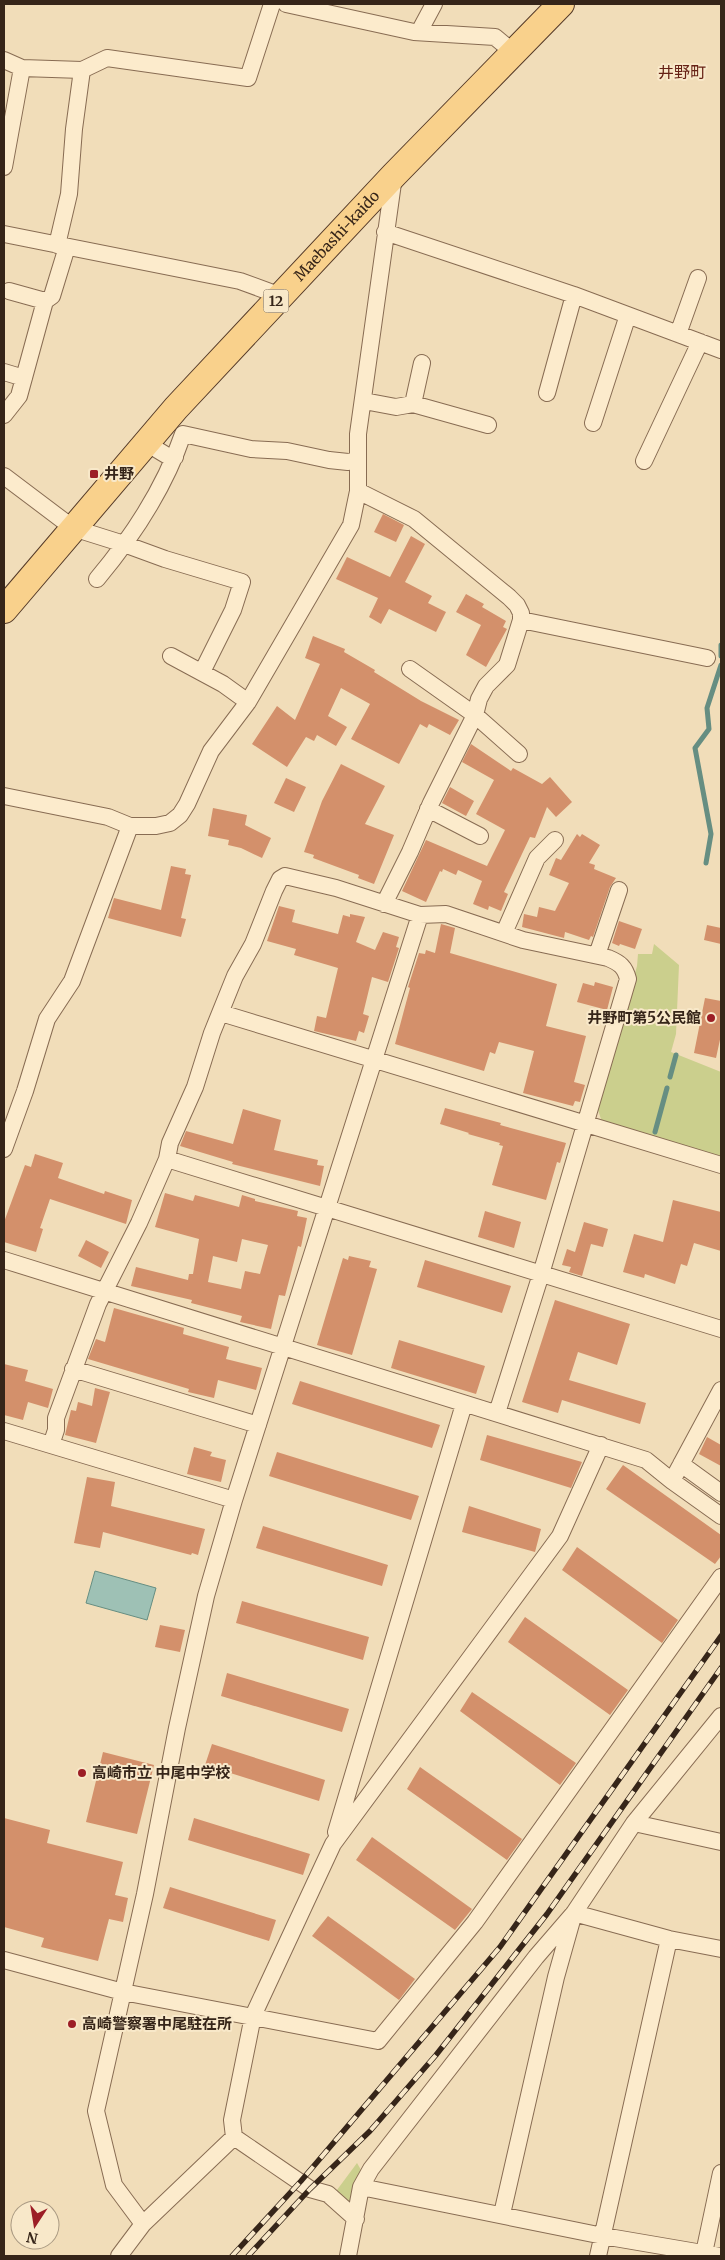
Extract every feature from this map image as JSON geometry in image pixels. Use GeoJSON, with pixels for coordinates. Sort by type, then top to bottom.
{"type":"FeatureCollection","features":[{"type":"Feature","properties":{"kind":"main road","name":"Maebashi-kaido"},"geometry":{"type":"LineString","coordinates":[[4,610],[176,408],[394,175],[561,4]]}},
{"type":"Feature","properties":{"kind":"street"},"geometry":{"type":"LineString","coordinates":[[4,60],[22,68],[82,70],[107,58],[248,78],[272,4]]}},
{"type":"Feature","properties":{"kind":"street"},"geometry":{"type":"LineString","coordinates":[[286,4],[419,32],[495,37],[513,52]]}},
{"type":"Feature","properties":{"kind":"street"},"geometry":{"type":"LineString","coordinates":[[419,32],[434,4]]}},
{"type":"Feature","properties":{"kind":"street"},"geometry":{"type":"LineString","coordinates":[[4,167],[22,68]]}},
{"type":"Feature","properties":{"kind":"street"},"geometry":{"type":"LineString","coordinates":[[4,415],[19,396],[45,301],[52,296],[62,246],[69,194],[74,129],[82,70]]}},
{"type":"Feature","properties":{"kind":"street"},"geometry":{"type":"LineString","coordinates":[[4,796],[108,817],[130,826],[156,826],[170,823],[180,815],[188,804],[211,751],[248,702],[351,525],[358,492],[358,434],[394,175]]}},
{"type":"Feature","properties":{"kind":"street"},"geometry":{"type":"LineString","coordinates":[[385,232],[574,295],[721,350]]}},
{"type":"Feature","properties":{"kind":"street"},"geometry":{"type":"LineString","coordinates":[[4,234],[240,281],[281,296]]}},
{"type":"Feature","properties":{"kind":"street"},"geometry":{"type":"LineString","coordinates":[[678,334],[698,278]]}},
{"type":"Feature","properties":{"kind":"street"},"geometry":{"type":"LineString","coordinates":[[9,291],[45,301]]}},
{"type":"Feature","properties":{"kind":"street"},"geometry":{"type":"LineString","coordinates":[[547,393],[574,295]]}},
{"type":"Feature","properties":{"kind":"street"},"geometry":{"type":"LineString","coordinates":[[594,423],[628,315]]}},
{"type":"Feature","properties":{"kind":"street"},"geometry":{"type":"LineString","coordinates":[[644,461],[700,342]]}},
{"type":"Feature","properties":{"kind":"street"},"geometry":{"type":"LineString","coordinates":[[414,404],[422,363]]}},
{"type":"Feature","properties":{"kind":"street"},"geometry":{"type":"LineString","coordinates":[[4,372],[24,378]]}},
{"type":"Feature","properties":{"kind":"street"},"geometry":{"type":"LineString","coordinates":[[364,401],[396,407],[414,404],[488,425]]}},
{"type":"Feature","properties":{"kind":"street"},"geometry":{"type":"LineString","coordinates":[[97,579],[124,544],[172,466],[183,434],[251,449],[287,451],[348,462],[357,460]]}},
{"type":"Feature","properties":{"kind":"street"},"geometry":{"type":"LineString","coordinates":[[146,443],[166,455],[175,457]]}},
{"type":"Feature","properties":{"kind":"street"},"geometry":{"type":"LineString","coordinates":[[4,476],[72,528],[242,582],[233,610],[202,672]]}},
{"type":"Feature","properties":{"kind":"street"},"geometry":{"type":"LineString","coordinates":[[358,492],[414,519],[509,597],[517,605],[521,613],[521,620],[507,665],[486,686],[479,699],[475,715],[428,809],[410,852],[384,904]]}},
{"type":"Feature","properties":{"kind":"street"},"geometry":{"type":"LineString","coordinates":[[521,620],[707,658]]}},
{"type":"Feature","properties":{"kind":"street"},"geometry":{"type":"LineString","coordinates":[[171,656],[202,672],[248,702]]}},
{"type":"Feature","properties":{"kind":"street"},"geometry":{"type":"LineString","coordinates":[[410,669],[475,715],[519,754]]}},
{"type":"Feature","properties":{"kind":"street"},"geometry":{"type":"LineString","coordinates":[[428,809],[480,836]]}},
{"type":"Feature","properties":{"kind":"street"},"geometry":{"type":"LineString","coordinates":[[4,1149],[48,1019],[72,981],[130,826]]}},
{"type":"Feature","properties":{"kind":"street"},"geometry":{"type":"LineString","coordinates":[[504,933],[537,858],[555,840]]}},
{"type":"Feature","properties":{"kind":"street"},"geometry":{"type":"LineString","coordinates":[[51,1445],[56,1430],[56,1418],[103,1292],[139,1223],[194,1087],[212,1033],[235,976],[253,944],[280,879],[285,876],[336,888],[420,915],[446,914],[523,940],[618,962],[626,969],[628,979],[541,1274],[497,1413]]}},
{"type":"Feature","properties":{"kind":"street"},"geometry":{"type":"LineString","coordinates":[[597,956],[619,890]]}},
{"type":"Feature","properties":{"kind":"street"},"geometry":{"type":"LineString","coordinates":[[143,2224],[114,2185],[96,2111],[123,1992],[206,1596],[234,1500],[420,915]]}},
{"type":"Feature","properties":{"kind":"street"},"geometry":{"type":"LineString","coordinates":[[221,1013],[721,1165]]}},
{"type":"Feature","properties":{"kind":"street"},"geometry":{"type":"LineString","coordinates":[[166,1158],[721,1329]]}},
{"type":"Feature","properties":{"kind":"street"},"geometry":{"type":"LineString","coordinates":[[4,1260],[646,1460],[721,1516]]}},
{"type":"Feature","properties":{"kind":"street"},"geometry":{"type":"LineString","coordinates":[[73,1369],[258,1425]]}},
{"type":"Feature","properties":{"kind":"street"},"geometry":{"type":"LineString","coordinates":[[672,1481],[721,1390]]}},
{"type":"Feature","properties":{"kind":"street"},"geometry":{"type":"LineString","coordinates":[[356,2219],[328,2194],[310,2189],[234,2136],[232,2120],[253,2016],[333,1844],[464,1404]]}},
{"type":"Feature","properties":{"kind":"street"},"geometry":{"type":"LineString","coordinates":[[4,1431],[234,1500]]}},
{"type":"Feature","properties":{"kind":"street"},"geometry":{"type":"LineString","coordinates":[[333,1844],[560,1536],[601,1445]]}},
{"type":"Feature","properties":{"kind":"street"},"geometry":{"type":"LineString","coordinates":[[681,1464],[721,1493]]}},
{"type":"Feature","properties":{"kind":"street"},"geometry":{"type":"LineString","coordinates":[[4,1960],[123,1992],[378,2041],[475,1922],[721,1577]]}},
{"type":"Feature","properties":{"kind":"street"},"geometry":{"type":"LineString","coordinates":[[348,2256],[356,2219],[360,2187],[371,2169],[536,1958],[574,1914],[634,1823],[716,1732],[721,1716]]}},
{"type":"Feature","properties":{"kind":"street"},"geometry":{"type":"LineString","coordinates":[[634,1823],[721,1842]]}},
{"type":"Feature","properties":{"kind":"street"},"geometry":{"type":"LineString","coordinates":[[574,1914],[669,1939],[721,1949]]}},
{"type":"Feature","properties":{"kind":"street"},"geometry":{"type":"LineString","coordinates":[[502,2214],[556,1977],[574,1914]]}},
{"type":"Feature","properties":{"kind":"street"},"geometry":{"type":"LineString","coordinates":[[598,2256],[669,1939]]}},
{"type":"Feature","properties":{"kind":"street"},"geometry":{"type":"LineString","coordinates":[[536,1958],[548,1964],[556,1977]]}},
{"type":"Feature","properties":{"kind":"street"},"geometry":{"type":"LineString","coordinates":[[119,2256],[143,2224],[234,2136]]}},
{"type":"Feature","properties":{"kind":"street"},"geometry":{"type":"LineString","coordinates":[[704,2253],[721,2173]]}},
{"type":"Feature","properties":{"kind":"street"},"geometry":{"type":"LineString","coordinates":[[360,2187],[502,2214],[603,2236],[720,2256]]}},
{"type":"Feature","properties":{"kind":"green space"},"geometry":{"type":"Polygon","coordinates":[[[654,944],[679,965],[676,1034],[671,1052],[721,1072],[721,1157],[602,1122],[598,1110],[637,966],[638,954],[652,954],[654,944]]]}},
{"type":"Feature","properties":{"kind":"green space"},"geometry":{"type":"Polygon","coordinates":[[[357,2163],[361,2170],[352,2209],[334,2194],[357,2163]]]}},
{"type":"Feature","properties":{"kind":"water"},"geometry":{"type":"Polygon","coordinates":[[[95,1571],[156,1588],[147,1620],[86,1603],[95,1571]]]}},
{"type":"Feature","properties":{"kind":"building"},"geometry":{"type":"Polygon","coordinates":[[[383,514],[404,525],[396,542],[374,532],[383,514]]]}},
{"type":"Feature","properties":{"kind":"building"},"geometry":{"type":"Polygon","coordinates":[[[411,536],[425,544],[405,582],[432,596],[428,603],[446,612],[436,632],[389,609],[381,624],[369,617],[378,598],[336,579],[347,557],[390,577],[411,536]]]}},
{"type":"Feature","properties":{"kind":"building"},"geometry":{"type":"Polygon","coordinates":[[[466,594],[484,604],[482,607],[506,621],[503,627],[507,629],[486,667],[466,655],[481,625],[456,612],[466,594]]]}},
{"type":"Feature","properties":{"kind":"building"},"geometry":{"type":"Polygon","coordinates":[[[313,636],[345,649],[344,652],[375,670],[374,672],[421,701],[459,720],[450,735],[429,724],[427,728],[420,724],[399,764],[351,739],[370,704],[341,688],[328,716],[347,727],[336,746],[317,735],[314,741],[306,737],[287,767],[252,744],[277,706],[295,720],[320,664],[305,658],[313,636]]]}},
{"type":"Feature","properties":{"kind":"building"},"geometry":{"type":"Polygon","coordinates":[[[471,744],[511,771],[513,768],[542,784],[550,777],[572,802],[556,817],[547,807],[535,838],[530,837],[504,892],[508,894],[501,911],[489,906],[488,910],[473,904],[482,881],[458,870],[456,875],[443,869],[442,872],[440,871],[426,902],[402,891],[426,840],[487,866],[505,830],[476,814],[494,780],[462,762],[471,744]]]}},
{"type":"Feature","properties":{"kind":"building"},"geometry":{"type":"Polygon","coordinates":[[[341,764],[385,786],[365,824],[394,835],[374,884],[358,878],[359,875],[313,858],[314,855],[304,852],[322,801],[341,764]]]}},
{"type":"Feature","properties":{"kind":"building"},"geometry":{"type":"Polygon","coordinates":[[[286,778],[306,787],[294,812],[274,803],[286,778]]]}},
{"type":"Feature","properties":{"kind":"building"},"geometry":{"type":"Polygon","coordinates":[[[450,787],[474,801],[466,816],[442,803],[450,787]]]}},
{"type":"Feature","properties":{"kind":"building"},"geometry":{"type":"Polygon","coordinates":[[[213,808],[247,815],[245,825],[271,838],[262,858],[241,848],[228,845],[229,840],[208,836],[213,808]]]}},
{"type":"Feature","properties":{"kind":"building"},"geometry":{"type":"Polygon","coordinates":[[[577,834],[580,837],[582,834],[600,845],[589,863],[595,865],[594,869],[616,878],[610,887],[593,937],[591,936],[589,940],[565,932],[564,938],[522,927],[524,914],[537,917],[539,907],[555,911],[569,883],[549,875],[556,858],[561,860],[577,834]]]}},
{"type":"Feature","properties":{"kind":"building"},"geometry":{"type":"Polygon","coordinates":[[[171,866],[186,869],[185,874],[191,875],[181,918],[186,919],[181,937],[108,918],[114,898],[161,910],[171,866]]]}},
{"type":"Feature","properties":{"kind":"building"},"geometry":{"type":"Polygon","coordinates":[[[279,906],[295,910],[292,922],[338,934],[343,915],[350,917],[350,914],[365,917],[356,942],[375,950],[383,932],[399,937],[396,947],[399,948],[388,982],[372,977],[363,1014],[369,1016],[364,1033],[359,1031],[356,1041],[314,1031],[317,1016],[326,1018],[338,968],[294,955],[296,949],[267,941],[279,906]]]}},
{"type":"Feature","properties":{"kind":"building"},"geometry":{"type":"Polygon","coordinates":[[[619,921],[642,929],[635,949],[612,943],[619,921]]]}},
{"type":"Feature","properties":{"kind":"building"},"geometry":{"type":"Polygon","coordinates":[[[441,924],[455,928],[450,953],[557,984],[546,1026],[586,1036],[574,1082],[585,1085],[580,1102],[575,1101],[573,1106],[523,1093],[534,1051],[499,1042],[495,1054],[490,1052],[484,1071],[395,1044],[410,988],[408,987],[419,953],[425,954],[426,950],[435,953],[441,924]]]}},
{"type":"Feature","properties":{"kind":"building"},"geometry":{"type":"Polygon","coordinates":[[[707,925],[721,928],[721,944],[704,940],[707,925]]]}},
{"type":"Feature","properties":{"kind":"building"},"geometry":{"type":"Polygon","coordinates":[[[595,982],[613,987],[607,1010],[577,1002],[583,983],[594,986],[595,982]]]}},
{"type":"Feature","properties":{"kind":"building","name":"井野町第5公民館"},"geometry":{"type":"Polygon","coordinates":[[[705,998],[721,1001],[721,1035],[716,1058],[694,1053],[705,998]]]}},
{"type":"Feature","properties":{"kind":"building"},"geometry":{"type":"Polygon","coordinates":[[[445,1108],[566,1143],[560,1163],[557,1162],[546,1200],[492,1185],[503,1146],[499,1145],[500,1143],[440,1124],[445,1108]]]}},
{"type":"Feature","properties":{"kind":"building"},"geometry":{"type":"Polygon","coordinates":[[[243,1109],[281,1120],[274,1150],[318,1160],[317,1165],[324,1166],[320,1186],[232,1164],[233,1162],[180,1146],[186,1131],[233,1144],[243,1109]]]}},
{"type":"Feature","properties":{"kind":"building"},"geometry":{"type":"Polygon","coordinates":[[[35,1154],[63,1163],[58,1178],[104,1194],[105,1191],[132,1200],[126,1224],[50,1199],[40,1228],[43,1229],[36,1252],[4,1242],[4,1222],[25,1165],[31,1167],[35,1154]]]}},
{"type":"Feature","properties":{"kind":"building"},"geometry":{"type":"Polygon","coordinates":[[[165,1193],[193,1201],[195,1195],[239,1207],[242,1195],[255,1199],[255,1201],[298,1211],[297,1216],[307,1218],[301,1247],[298,1246],[285,1296],[279,1295],[271,1329],[240,1322],[242,1316],[191,1303],[192,1300],[131,1286],[136,1267],[188,1280],[189,1274],[193,1274],[199,1239],[155,1227],[165,1193]],[[242,1239],[237,1262],[213,1256],[208,1282],[241,1289],[245,1271],[260,1274],[268,1245],[242,1239]]]}},
{"type":"Feature","properties":{"kind":"building"},"geometry":{"type":"Polygon","coordinates":[[[673,1200],[721,1212],[721,1251],[694,1243],[687,1266],[681,1264],[675,1284],[645,1274],[644,1278],[623,1272],[634,1234],[663,1242],[673,1200]]]}},
{"type":"Feature","properties":{"kind":"building"},"geometry":{"type":"Polygon","coordinates":[[[485,1211],[521,1222],[514,1248],[478,1237],[485,1211]]]}},
{"type":"Feature","properties":{"kind":"building"},"geometry":{"type":"Polygon","coordinates":[[[584,1222],[608,1229],[603,1247],[591,1244],[582,1276],[569,1272],[571,1267],[562,1265],[567,1249],[575,1252],[584,1222]]]}},
{"type":"Feature","properties":{"kind":"building"},"geometry":{"type":"Polygon","coordinates":[[[86,1240],[109,1252],[101,1268],[78,1256],[86,1240]]]}},
{"type":"Feature","properties":{"kind":"building"},"geometry":{"type":"Polygon","coordinates":[[[349,1256],[371,1261],[369,1267],[377,1269],[352,1355],[317,1345],[343,1258],[348,1260],[349,1256]]]}},
{"type":"Feature","properties":{"kind":"building"},"geometry":{"type":"Polygon","coordinates":[[[425,1260],[511,1286],[502,1313],[417,1287],[425,1260]]]}},
{"type":"Feature","properties":{"kind":"building"},"geometry":{"type":"Polygon","coordinates":[[[555,1300],[630,1324],[617,1365],[578,1352],[569,1380],[646,1403],[640,1424],[562,1400],[558,1413],[522,1402],[555,1300]]]}},
{"type":"Feature","properties":{"kind":"building"},"geometry":{"type":"Polygon","coordinates":[[[114,1308],[184,1328],[183,1334],[229,1347],[226,1359],[262,1368],[256,1390],[218,1380],[214,1398],[188,1392],[189,1389],[88,1359],[96,1339],[105,1342],[114,1308]]]}},
{"type":"Feature","properties":{"kind":"building"},"geometry":{"type":"Polygon","coordinates":[[[399,1340],[485,1366],[476,1394],[391,1368],[399,1340]]]}},
{"type":"Feature","properties":{"kind":"building"},"geometry":{"type":"Polygon","coordinates":[[[4,1364],[28,1370],[25,1381],[53,1389],[48,1408],[28,1402],[23,1420],[4,1415],[4,1364]]]}},
{"type":"Feature","properties":{"kind":"building"},"geometry":{"type":"Polygon","coordinates":[[[300,1381],[440,1425],[432,1448],[292,1404],[300,1381]]]}},
{"type":"Feature","properties":{"kind":"building"},"geometry":{"type":"Polygon","coordinates":[[[95,1388],[110,1392],[96,1443],[65,1435],[71,1410],[76,1411],[78,1402],[92,1406],[95,1388]]]}},
{"type":"Feature","properties":{"kind":"building"},"geometry":{"type":"Polygon","coordinates":[[[487,1435],[582,1462],[571,1488],[480,1460],[487,1435]]]}},
{"type":"Feature","properties":{"kind":"building"},"geometry":{"type":"Polygon","coordinates":[[[707,1437],[721,1445],[721,1466],[699,1454],[707,1437]]]}},
{"type":"Feature","properties":{"kind":"building"},"geometry":{"type":"Polygon","coordinates":[[[194,1447],[212,1452],[210,1456],[226,1460],[221,1482],[187,1474],[194,1447]]]}},
{"type":"Feature","properties":{"kind":"building"},"geometry":{"type":"Polygon","coordinates":[[[277,1452],[419,1496],[411,1520],[269,1476],[277,1452]]]}},
{"type":"Feature","properties":{"kind":"building"},"geometry":{"type":"Polygon","coordinates":[[[623,1465],[721,1535],[721,1556],[715,1564],[606,1489],[623,1465]]]}},
{"type":"Feature","properties":{"kind":"building"},"geometry":{"type":"Polygon","coordinates":[[[87,1477],[115,1482],[111,1506],[205,1529],[198,1555],[192,1553],[191,1555],[103,1532],[100,1548],[74,1543],[87,1477]]]}},
{"type":"Feature","properties":{"kind":"building"},"geometry":{"type":"Polygon","coordinates":[[[469,1506],[541,1529],[535,1552],[462,1532],[469,1506]]]}},
{"type":"Feature","properties":{"kind":"building"},"geometry":{"type":"Polygon","coordinates":[[[263,1526],[388,1565],[382,1586],[256,1548],[263,1526]]]}},
{"type":"Feature","properties":{"kind":"building"},"geometry":{"type":"Polygon","coordinates":[[[577,1547],[678,1620],[662,1643],[562,1570],[577,1547]]]}},
{"type":"Feature","properties":{"kind":"building"},"geometry":{"type":"Polygon","coordinates":[[[242,1601],[369,1637],[363,1660],[236,1623],[242,1601]]]}},
{"type":"Feature","properties":{"kind":"building"},"geometry":{"type":"Polygon","coordinates":[[[525,1617],[628,1690],[610,1715],[508,1642],[525,1617]]]}},
{"type":"Feature","properties":{"kind":"building"},"geometry":{"type":"Polygon","coordinates":[[[160,1625],[185,1630],[180,1652],[155,1647],[160,1625]]]}},
{"type":"Feature","properties":{"kind":"building"},"geometry":{"type":"Polygon","coordinates":[[[227,1673],[349,1709],[342,1732],[221,1696],[227,1673]]]}},
{"type":"Feature","properties":{"kind":"building"},"geometry":{"type":"Polygon","coordinates":[[[472,1692],[576,1763],[560,1785],[460,1711],[472,1692]]]}},
{"type":"Feature","properties":{"kind":"building"},"geometry":{"type":"Polygon","coordinates":[[[212,1744],[325,1780],[319,1801],[205,1765],[212,1744]]]}},
{"type":"Feature","properties":{"kind":"building"},"geometry":{"type":"Polygon","coordinates":[[[103,1752],[154,1765],[137,1834],[86,1822],[103,1752]]]}},
{"type":"Feature","properties":{"kind":"building"},"geometry":{"type":"Polygon","coordinates":[[[420,1767],[522,1839],[507,1860],[407,1789],[420,1767]]]}},
{"type":"Feature","properties":{"kind":"building"},"geometry":{"type":"Polygon","coordinates":[[[4,1818],[50,1830],[47,1843],[123,1862],[115,1895],[128,1898],[123,1922],[109,1919],[98,1961],[41,1947],[44,1938],[4,1927],[4,1818]]]}},
{"type":"Feature","properties":{"kind":"building"},"geometry":{"type":"Polygon","coordinates":[[[194,1818],[310,1854],[303,1875],[188,1840],[194,1818]]]}},
{"type":"Feature","properties":{"kind":"building"},"geometry":{"type":"Polygon","coordinates":[[[372,1837],[472,1909],[455,1930],[356,1860],[372,1837]]]}},
{"type":"Feature","properties":{"kind":"building"},"geometry":{"type":"Polygon","coordinates":[[[170,1887],[276,1920],[269,1941],[163,1908],[170,1887]]]}},
{"type":"Feature","properties":{"kind":"building"},"geometry":{"type":"Polygon","coordinates":[[[328,1916],[415,1979],[399,2000],[312,1936],[328,1916]]]}},
{"type":"Feature","properties":{"kind":"waterway"},"geometry":{"type":"LineString","coordinates":[[721,645],[721,656]]}},
{"type":"Feature","properties":{"kind":"waterway"},"geometry":{"type":"LineString","coordinates":[[706,863],[711,834],[695,748],[709,729],[707,708],[721,665]]}},
{"type":"Feature","properties":{"kind":"waterway"},"geometry":{"type":"LineString","coordinates":[[670,1077],[676,1055]]}},
{"type":"Feature","properties":{"kind":"waterway"},"geometry":{"type":"LineString","coordinates":[[655,1132],[667,1088]]}},
{"type":"Feature","properties":{"kind":"railway"},"geometry":{"type":"LineString","coordinates":[[232,2256],[301,2181],[500,1947],[721,1636]]}},
{"type":"Feature","properties":{"kind":"railway"},"geometry":{"type":"LineString","coordinates":[[248,2256],[310,2189],[370,2131],[436,2055],[547,1914],[721,1668]]}},
{"type":"Feature","properties":{"kind":"place","name":"井野"},"geometry":{"type":"Point","coordinates":[94,474]}},
{"type":"Feature","properties":{"kind":"place","name":"井野町第5公民館"},"geometry":{"type":"Point","coordinates":[711,1018]}},
{"type":"Feature","properties":{"kind":"place","name":"高崎市立 中尾中学校"},"geometry":{"type":"Point","coordinates":[82,1773]}},
{"type":"Feature","properties":{"kind":"place","name":"高崎警察署中尾駐在所"},"geometry":{"type":"Point","coordinates":[72,2024]}},
{"type":"Feature","properties":{"kind":"district","name":"井野町"},"geometry":{"type":"Point","coordinates":[682,72]}}]}
